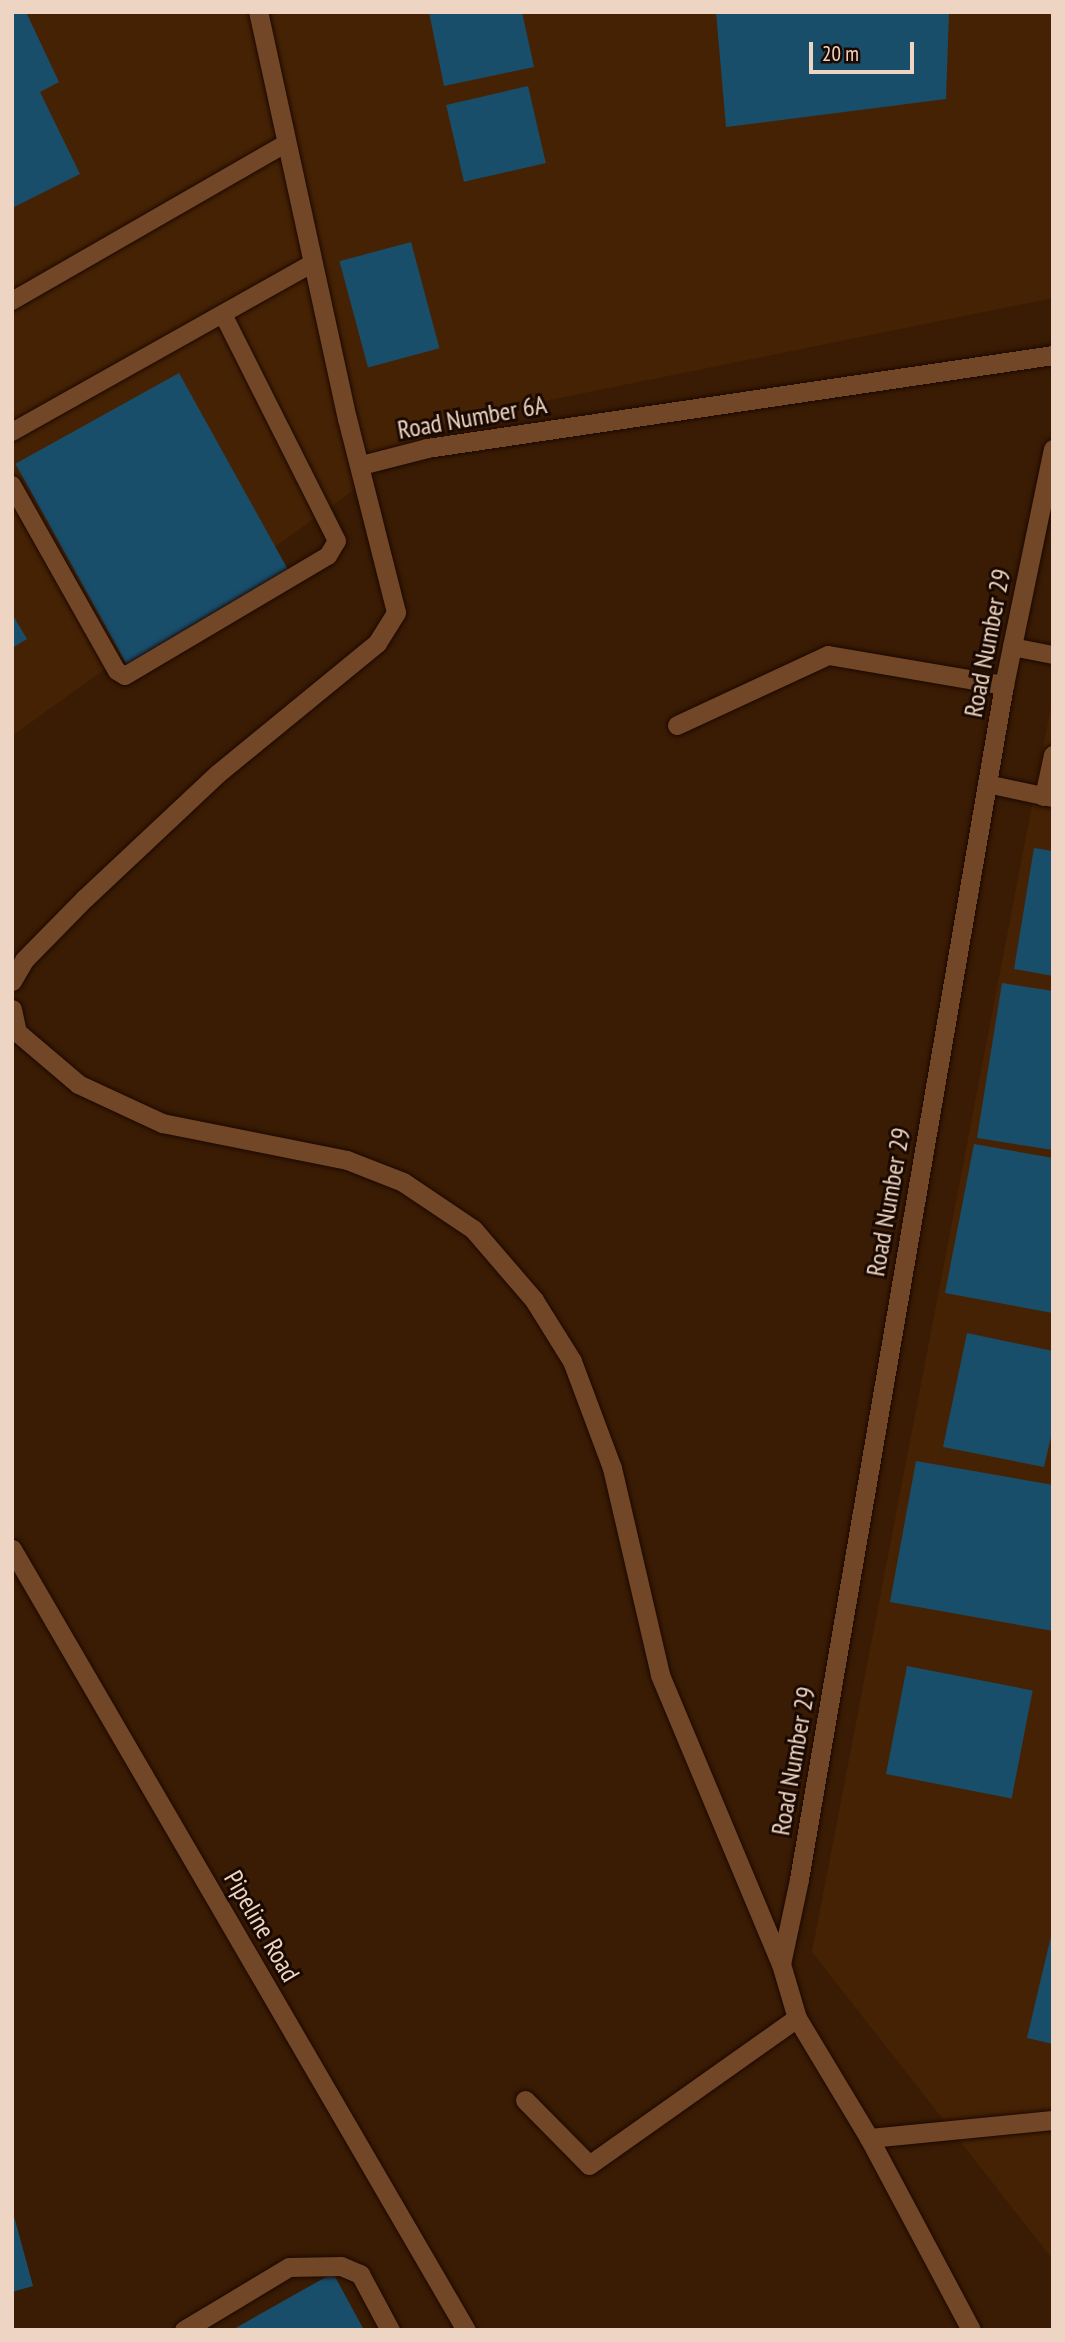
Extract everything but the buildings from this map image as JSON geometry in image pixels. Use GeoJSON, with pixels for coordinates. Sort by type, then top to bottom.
{"type":"FeatureCollection","features":[{"type":"Feature","properties":{"kind":"street"},"geometry":{"type":"LineString","coordinates":[[12,981],[24,960],[85,898],[207,783],[389,627],[396,612],[394,592],[313,262],[258,12]]}},
{"type":"Feature","properties":{"kind":"street","name":"Road Number 6A"},"geometry":{"type":"LineString","coordinates":[[361,465],[427,448],[1053,355]]}},
{"type":"Feature","properties":{"kind":"street","name":"Road Number 29"},"geometry":{"type":"LineString","coordinates":[[781,1964],[799,1879],[1004,685],[1053,449]]}},
{"type":"Feature","properties":{"kind":"street"},"geometry":{"type":"LineString","coordinates":[[677,725],[828,655],[1004,685]]}},
{"type":"Feature","properties":{"kind":"street"},"geometry":{"type":"LineString","coordinates":[[12,1009],[17,1032],[78,1084],[162,1123],[347,1160],[403,1182],[473,1229],[534,1300],[572,1361],[608,1456],[660,1675],[781,1964],[797,2018],[869,2138],[971,2330]]}},
{"type":"Feature","properties":{"kind":"street","name":"Pipeline Road"},"geometry":{"type":"LineString","coordinates":[[12,1549],[466,2330]]}},
{"type":"Feature","properties":{"kind":"street"},"geometry":{"type":"LineString","coordinates":[[525,2100],[589,2165],[797,2018]]}},
{"type":"Feature","properties":{"kind":"street"},"geometry":{"type":"LineString","coordinates":[[869,2138],[1053,2120]]}},
{"type":"Feature","properties":{"kind":"street"},"geometry":{"type":"LineString","coordinates":[[184,2330],[289,2267],[341,2266],[360,2274],[390,2330]]}},
{"type":"Feature","properties":{"kind":"lane"},"geometry":{"type":"LineString","coordinates":[[12,301],[287,144]]}},
{"type":"Feature","properties":{"kind":"lane"},"geometry":{"type":"LineString","coordinates":[[12,432],[313,262]]}},
{"type":"Feature","properties":{"kind":"lane"},"geometry":{"type":"LineString","coordinates":[[12,485],[117,671],[125,676],[328,556],[337,541],[223,314]]}},
{"type":"Feature","properties":{"kind":"lane"},"geometry":{"type":"LineString","coordinates":[[1012,647],[1053,655]]}},
{"type":"Feature","properties":{"kind":"lane"},"geometry":{"type":"LineString","coordinates":[[987,784],[1049,797],[1053,755]]}},
{"type":"Feature","properties":{"kind":"shaded area"},"geometry":{"type":"Polygon","coordinates":[[[12,12],[1053,12],[1053,298],[451,420],[12,736],[12,12]]]}},
{"type":"Feature","properties":{"kind":"shaded area"},"geometry":{"type":"Polygon","coordinates":[[[1053,696],[1053,2260],[812,1952],[1053,696]]]}}]}
